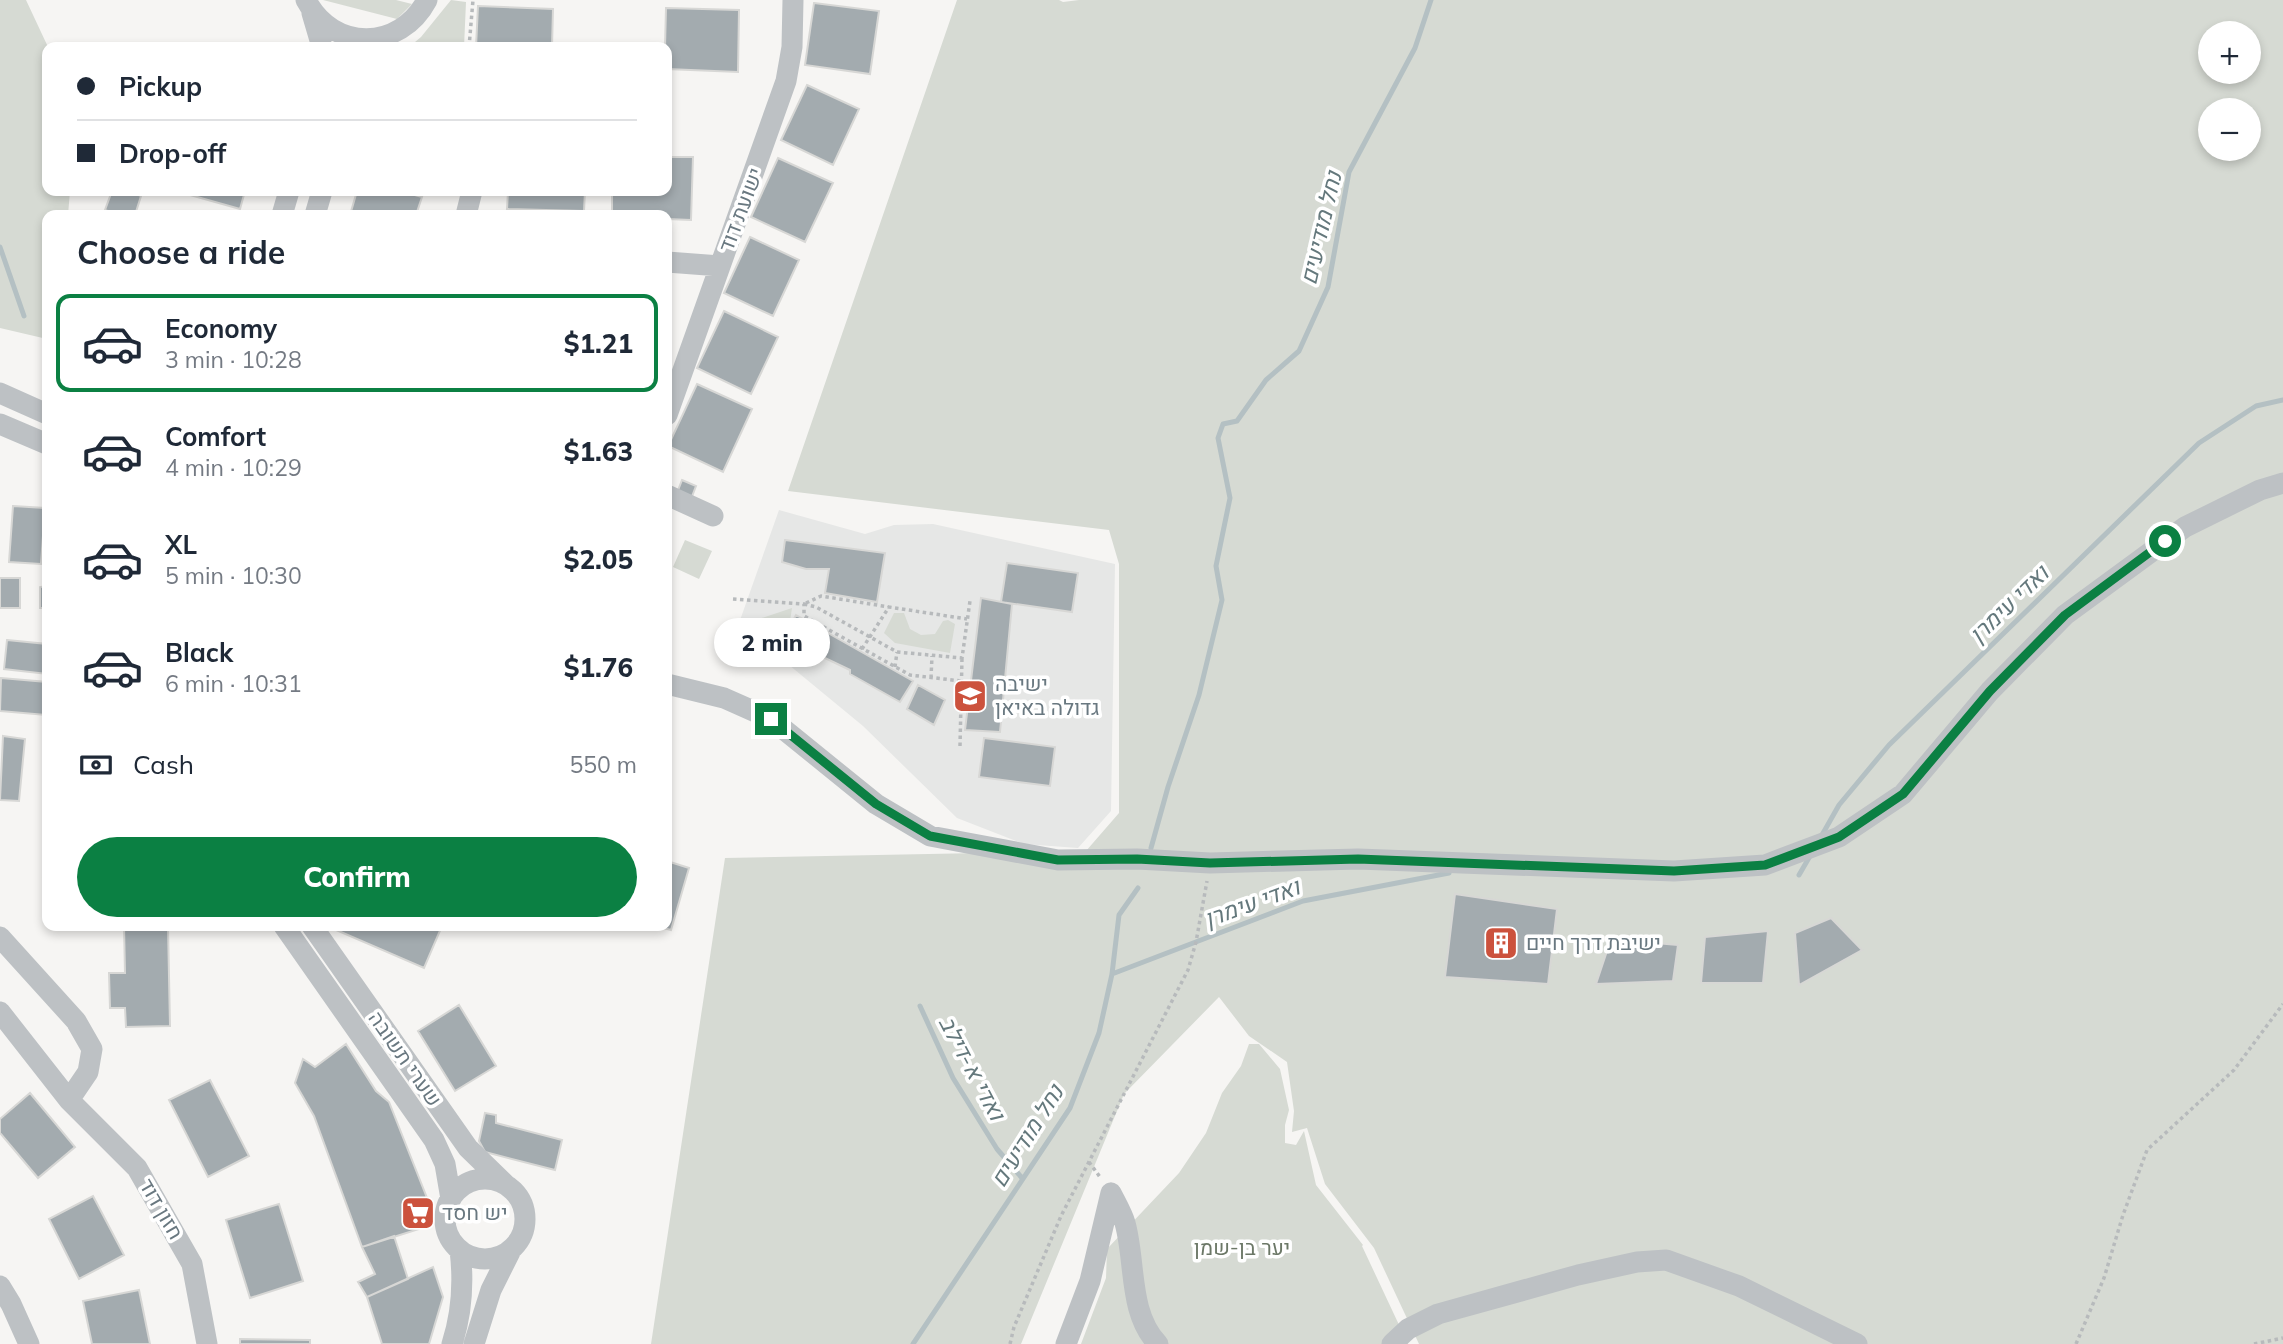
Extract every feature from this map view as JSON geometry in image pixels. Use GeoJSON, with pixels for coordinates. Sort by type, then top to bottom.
{"type":"FeatureCollection","features":[{"type":"Feature","properties":{"kind":"street"},"geometry":{"type":"LineString","coordinates":[[309,6],[326,26],[344,35],[383,41],[408,25],[427,0]]}},
{"type":"Feature","properties":{"kind":"street","name":"ישועת דוד"},"geometry":{"type":"LineString","coordinates":[[672,401],[786,81],[792,47],[793,0]]}},
{"type":"Feature","properties":{"kind":"street"},"geometry":{"type":"LineString","coordinates":[[309,6],[320,42]]}},
{"type":"Feature","properties":{"kind":"street"},"geometry":{"type":"LineString","coordinates":[[672,262],[720,266]]}},
{"type":"Feature","properties":{"kind":"street"},"geometry":{"type":"LineString","coordinates":[[0,393],[42,412]]}},
{"type":"Feature","properties":{"kind":"street"},"geometry":{"type":"LineString","coordinates":[[0,424],[42,442]]}},
{"type":"Feature","properties":{"kind":"street"},"geometry":{"type":"LineString","coordinates":[[672,685],[724,698],[771,719],[876,804],[930,836],[1058,860],[1137,859],[1210,863],[1358,859],[1674,871],[1765,865],[1839,837],[1903,794],[1990,691],[2065,615],[2185,527],[2260,490],[2283,483]]}},
{"type":"Feature","properties":{"kind":"street"},"geometry":{"type":"LineString","coordinates":[[672,497],[713,516]]}},
{"type":"Feature","properties":{"kind":"street","name":"שערי תשובה"},"geometry":{"type":"LineString","coordinates":[[288,931],[434,1140],[445,1164],[450,1199]]}},
{"type":"Feature","properties":{"kind":"street","name":"שערי תשובה"},"geometry":{"type":"LineString","coordinates":[[315,931],[468,1149],[506,1185]]}},
{"type":"Feature","properties":{"kind":"street"},"geometry":{"type":"LineString","coordinates":[[0,937],[76,1021],[92,1049],[88,1072],[69,1100]]}},
{"type":"Feature","properties":{"kind":"street","name":"חזון דוד"},"geometry":{"type":"LineString","coordinates":[[0,1012],[69,1100],[137,1168],[192,1264],[206,1344]]}},
{"type":"Feature","properties":{"kind":"street"},"geometry":{"type":"LineString","coordinates":[[474,1344],[491,1290],[510,1252],[520,1240],[525,1225],[524,1209],[518,1195],[506,1185],[491,1179],[475,1180],[461,1187],[450,1199],[445,1214],[446,1230],[453,1244],[465,1254],[480,1259],[496,1259],[510,1252]]}},
{"type":"Feature","properties":{"kind":"street"},"geometry":{"type":"LineString","coordinates":[[1066,1344],[1090,1281],[1111,1193],[1125,1222],[1139,1311],[1148,1333],[1158,1344]]}},
{"type":"Feature","properties":{"kind":"street"},"geometry":{"type":"LineString","coordinates":[[452,1344],[461,1309],[463,1273],[460,1250]]}},
{"type":"Feature","properties":{"kind":"street"},"geometry":{"type":"LineString","coordinates":[[1392,1344],[1408,1329],[1438,1314],[1578,1275],[1636,1262],[1666,1260],[1738,1286],[1857,1344]]}},
{"type":"Feature","properties":{"kind":"street"},"geometry":{"type":"LineString","coordinates":[[0,1286],[29,1344]]}},
{"type":"Feature","properties":{"kind":"path"},"geometry":{"type":"LineString","coordinates":[[468,42],[473,0]]}},
{"type":"Feature","properties":{"kind":"path"},"geometry":{"type":"LineString","coordinates":[[804,604],[821,596],[967,619]]}},
{"type":"Feature","properties":{"kind":"path"},"geometry":{"type":"LineString","coordinates":[[733,599],[816,607],[897,652],[962,658]]}},
{"type":"Feature","properties":{"kind":"path"},"geometry":{"type":"LineString","coordinates":[[960,746],[962,658],[970,601]]}},
{"type":"Feature","properties":{"kind":"path"},"geometry":{"type":"LineString","coordinates":[[804,604],[804,616],[910,675],[961,681]]}},
{"type":"Feature","properties":{"kind":"path"},"geometry":{"type":"LineString","coordinates":[[862,649],[889,607]]}},
{"type":"Feature","properties":{"kind":"path"},"geometry":{"type":"LineString","coordinates":[[895,667],[897,652]]}},
{"type":"Feature","properties":{"kind":"path"},"geometry":{"type":"LineString","coordinates":[[931,678],[932,656]]}},
{"type":"Feature","properties":{"kind":"path"},"geometry":{"type":"LineString","coordinates":[[1010,1344],[1014,1327],[1060,1216],[1188,970],[1196,942],[1210,863]]}},
{"type":"Feature","properties":{"kind":"path"},"geometry":{"type":"LineString","coordinates":[[2076,1344],[2104,1278],[2147,1150],[2234,1070],[2283,1004]]}},
{"type":"Feature","properties":{"kind":"path"},"geometry":{"type":"LineString","coordinates":[[2254,1344],[2283,1338]]}},
{"type":"Feature","properties":{"kind":"shaded area","name":"ישיבה גדולה באיאן"},"geometry":{"type":"Polygon","coordinates":[[[779,510],[865,534],[894,525],[933,524],[1115,564],[1111,811],[1078,848],[1024,844],[957,818],[863,726],[789,665],[733,640],[779,510]]]}},
{"type":"Feature","properties":{"kind":"green space"},"geometry":{"type":"Polygon","coordinates":[[[0,0],[26,0],[46,42],[42,42],[42,196],[70,196],[68,210],[42,210],[42,338],[0,328],[0,0]]]}},
{"type":"Feature","properties":{"kind":"green space"},"geometry":{"type":"Polygon","coordinates":[[[323,0],[396,0],[412,4],[397,19],[323,0]]]}},
{"type":"Feature","properties":{"kind":"green space"},"geometry":{"type":"Polygon","coordinates":[[[451,0],[466,2],[464,42],[415,42],[451,0]]]}},
{"type":"Feature","properties":{"kind":"green space"},"geometry":{"type":"Polygon","coordinates":[[[957,0],[2283,0],[2283,1344],[1419,1344],[1374,1248],[1325,1184],[1307,1128],[1292,1132],[1294,1111],[1287,1062],[1249,1036],[1219,997],[1124,1094],[1021,1344],[651,1344],[725,858],[1086,851],[1119,813],[1119,564],[1109,530],[788,491],[957,0]]]}},
{"type":"Feature","properties":{"kind":"green space"},"geometry":{"type":"Polygon","coordinates":[[[685,540],[712,551],[699,579],[673,567],[685,540]]]}},
{"type":"Feature","properties":{"kind":"green space"},"geometry":{"type":"Polygon","coordinates":[[[792,608],[790,621],[742,631],[741,625],[792,608]]]}},
{"type":"Feature","properties":{"kind":"green space"},"geometry":{"type":"Polygon","coordinates":[[[894,613],[904,613],[910,629],[921,635],[935,634],[943,621],[948,620],[955,624],[950,653],[895,643],[884,633],[894,613]]]}},
{"type":"Feature","properties":{"kind":"green space","name":"יער בן-שמן"},"geometry":{"type":"Polygon","coordinates":[[[1249,1044],[1259,1044],[1280,1069],[1289,1110],[1285,1125],[1285,1143],[1296,1145],[1304,1131],[1316,1185],[1363,1245],[1408,1344],[1081,1344],[1106,1278],[1107,1249],[1179,1173],[1206,1133],[1222,1093],[1241,1066],[1249,1044]]]}},
{"type":"Feature","properties":{"kind":"building"},"geometry":{"type":"Polygon","coordinates":[[[814,3],[879,11],[870,74],[805,65],[814,3]]]}},
{"type":"Feature","properties":{"kind":"building"},"geometry":{"type":"Polygon","coordinates":[[[478,6],[553,9],[552,42],[476,42],[478,6]]]}},
{"type":"Feature","properties":{"kind":"building"},"geometry":{"type":"Polygon","coordinates":[[[666,8],[739,10],[738,72],[672,69],[672,42],[665,42],[666,8]]]}},
{"type":"Feature","properties":{"kind":"building"},"geometry":{"type":"Polygon","coordinates":[[[807,85],[859,109],[833,165],[781,140],[807,85]]]}},
{"type":"Feature","properties":{"kind":"building"},"geometry":{"type":"Polygon","coordinates":[[[672,157],[693,157],[691,220],[672,219],[672,210],[612,210],[612,196],[672,196],[672,157]]]}},
{"type":"Feature","properties":{"kind":"building"},"geometry":{"type":"Polygon","coordinates":[[[778,158],[833,183],[805,242],[751,217],[778,158]]]}},
{"type":"Feature","properties":{"kind":"building"},"geometry":{"type":"Polygon","coordinates":[[[110,196],[141,196],[137,210],[105,210],[110,196]]]}},
{"type":"Feature","properties":{"kind":"building"},"geometry":{"type":"Polygon","coordinates":[[[194,196],[244,196],[240,209],[194,196]]]}},
{"type":"Feature","properties":{"kind":"building"},"geometry":{"type":"Polygon","coordinates":[[[356,196],[422,197],[418,210],[351,210],[356,196]]]}},
{"type":"Feature","properties":{"kind":"building"},"geometry":{"type":"Polygon","coordinates":[[[508,196],[585,196],[584,210],[507,209],[508,196]]]}},
{"type":"Feature","properties":{"kind":"building"},"geometry":{"type":"Polygon","coordinates":[[[750,237],[799,260],[773,316],[724,293],[750,237]]]}},
{"type":"Feature","properties":{"kind":"building"},"geometry":{"type":"Polygon","coordinates":[[[724,311],[778,337],[751,394],[697,368],[724,311]]]}},
{"type":"Feature","properties":{"kind":"building"},"geometry":{"type":"Polygon","coordinates":[[[697,384],[752,409],[723,472],[672,448],[672,437],[697,384]]]}},
{"type":"Feature","properties":{"kind":"building"},"geometry":{"type":"Polygon","coordinates":[[[682,480],[696,486],[691,499],[677,493],[682,480]]]}},
{"type":"Feature","properties":{"kind":"building"},"geometry":{"type":"Polygon","coordinates":[[[13,506],[42,508],[41,564],[9,562],[13,506]]]}},
{"type":"Feature","properties":{"kind":"building"},"geometry":{"type":"Polygon","coordinates":[[[785,540],[885,553],[877,602],[825,593],[829,569],[806,569],[782,562],[785,540]]]}},
{"type":"Feature","properties":{"kind":"building"},"geometry":{"type":"Polygon","coordinates":[[[1007,563],[1078,573],[1072,612],[1001,602],[1007,563]]]}},
{"type":"Feature","properties":{"kind":"building"},"geometry":{"type":"Polygon","coordinates":[[[0,578],[20,578],[20,608],[0,608],[0,578]]]}},
{"type":"Feature","properties":{"kind":"building"},"geometry":{"type":"Polygon","coordinates":[[[42,587],[42,608],[40,608],[42,587]]]}},
{"type":"Feature","properties":{"kind":"building"},"geometry":{"type":"Polygon","coordinates":[[[981,598],[1012,604],[1000,732],[965,730],[981,598]]]}},
{"type":"Feature","properties":{"kind":"building"},"geometry":{"type":"Polygon","coordinates":[[[796,615],[913,681],[900,702],[850,674],[850,670],[783,638],[796,615]]]}},
{"type":"Feature","properties":{"kind":"building"},"geometry":{"type":"Polygon","coordinates":[[[7,640],[42,644],[42,673],[4,669],[7,640]]]}},
{"type":"Feature","properties":{"kind":"building"},"geometry":{"type":"Polygon","coordinates":[[[1,678],[42,682],[42,715],[0,711],[1,678]]]}},
{"type":"Feature","properties":{"kind":"building"},"geometry":{"type":"Polygon","coordinates":[[[918,685],[945,700],[934,725],[907,709],[918,685]]]}},
{"type":"Feature","properties":{"kind":"building"},"geometry":{"type":"Polygon","coordinates":[[[3,736],[25,739],[19,801],[0,800],[3,736]]]}},
{"type":"Feature","properties":{"kind":"building"},"geometry":{"type":"Polygon","coordinates":[[[984,738],[1055,747],[1050,786],[979,777],[984,738]]]}},
{"type":"Feature","properties":{"kind":"building"},"geometry":{"type":"Polygon","coordinates":[[[672,863],[689,868],[672,927],[672,863]]]}},
{"type":"Feature","properties":{"kind":"building","name":"ישיבת דרך חיים"},"geometry":{"type":"Polygon","coordinates":[[[1455,894],[1557,909],[1548,984],[1445,977],[1455,894]]]}},
{"type":"Feature","properties":{"kind":"building"},"geometry":{"type":"Polygon","coordinates":[[[1831,918],[1862,950],[1799,985],[1795,933],[1831,918]]]}},
{"type":"Feature","properties":{"kind":"building"},"geometry":{"type":"Polygon","coordinates":[[[124,931],[168,931],[170,1026],[126,1027],[125,1008],[110,1008],[109,973],[125,973],[124,931]]]}},
{"type":"Feature","properties":{"kind":"building"},"geometry":{"type":"Polygon","coordinates":[[[339,931],[440,931],[424,968],[339,931]]]}},
{"type":"Feature","properties":{"kind":"building"},"geometry":{"type":"Polygon","coordinates":[[[1768,931],[1763,983],[1701,983],[1705,937],[1768,931]]]}},
{"type":"Feature","properties":{"kind":"building"},"geometry":{"type":"Polygon","coordinates":[[[1611,939],[1678,945],[1673,981],[1596,984],[1611,939]]]}},
{"type":"Feature","properties":{"kind":"building"},"geometry":{"type":"Polygon","coordinates":[[[459,1005],[496,1066],[455,1091],[418,1031],[459,1005]]]}},
{"type":"Feature","properties":{"kind":"building"},"geometry":{"type":"Polygon","coordinates":[[[346,1044],[376,1091],[389,1102],[429,1203],[419,1229],[362,1247],[314,1116],[295,1083],[303,1059],[315,1067],[346,1044]]]}},
{"type":"Feature","properties":{"kind":"building"},"geometry":{"type":"Polygon","coordinates":[[[210,1080],[249,1156],[208,1177],[169,1100],[210,1080]]]}},
{"type":"Feature","properties":{"kind":"building"},"geometry":{"type":"Polygon","coordinates":[[[30,1093],[75,1147],[38,1178],[0,1133],[0,1119],[30,1093]]]}},
{"type":"Feature","properties":{"kind":"building"},"geometry":{"type":"Polygon","coordinates":[[[485,1113],[496,1115],[496,1123],[562,1140],[555,1170],[485,1152],[479,1141],[485,1113]]]}},
{"type":"Feature","properties":{"kind":"building"},"geometry":{"type":"Polygon","coordinates":[[[93,1196],[124,1255],[79,1279],[49,1219],[93,1196]]]}},
{"type":"Feature","properties":{"kind":"building"},"geometry":{"type":"Polygon","coordinates":[[[279,1204],[303,1281],[250,1298],[226,1220],[279,1204]]]}},
{"type":"Feature","properties":{"kind":"building"},"geometry":{"type":"Polygon","coordinates":[[[394,1236],[408,1279],[367,1297],[358,1282],[375,1274],[362,1247],[394,1236]]]}},
{"type":"Feature","properties":{"kind":"building"},"geometry":{"type":"Polygon","coordinates":[[[433,1267],[443,1297],[429,1344],[382,1344],[367,1297],[433,1267]]]}},
{"type":"Feature","properties":{"kind":"building"},"geometry":{"type":"Polygon","coordinates":[[[139,1290],[150,1344],[92,1344],[83,1301],[139,1290]]]}},
{"type":"Feature","properties":{"kind":"building"},"geometry":{"type":"Polygon","coordinates":[[[240,1339],[310,1340],[310,1344],[240,1344],[240,1339]]]}},
{"type":"Feature","properties":{"kind":"waterway","name":"נחל מודיעים"},"geometry":{"type":"LineString","coordinates":[[1151,848],[1199,695],[1222,600],[1216,566],[1230,498],[1218,438],[1223,424],[1237,421],[1266,380],[1299,351],[1328,287],[1349,172],[1415,48],[1431,0]]}},
{"type":"Feature","properties":{"kind":"waterway","name":"ואדי א-דילב"},"geometry":{"type":"LineString","coordinates":[[0,247],[24,316]]}},
{"type":"Feature","properties":{"kind":"waterway","name":"ואדי עימרן"},"geometry":{"type":"LineString","coordinates":[[1822,835],[1839,805],[1889,745],[2199,443],[2256,406],[2283,400]]}},
{"type":"Feature","properties":{"kind":"waterway","name":"ואדי עימרן"},"geometry":{"type":"LineString","coordinates":[[1799,875],[1810,856]]}},
{"type":"Feature","properties":{"kind":"waterway","name":"ואדי עימרן"},"geometry":{"type":"LineString","coordinates":[[1112,974],[1303,901],[1449,873]]}},
{"type":"Feature","properties":{"kind":"waterway","name":"נחל מודיעים"},"geometry":{"type":"LineString","coordinates":[[913,1344],[1070,1108],[1099,1033],[1112,974],[1119,915],[1138,888]]}},
{"type":"Feature","properties":{"kind":"waterway","name":"ואדי א-דילב"},"geometry":{"type":"LineString","coordinates":[[920,1006],[953,1078],[997,1149],[1022,1178]]}},
{"type":"Feature","properties":{"kind":"place","name":"ישיבה גדולה באיאן"},"geometry":{"type":"Point","coordinates":[970,696]}},
{"type":"Feature","properties":{"kind":"place","name":"ישיבת דרך חיים"},"geometry":{"type":"Point","coordinates":[1501,943]}},
{"type":"Feature","properties":{"kind":"place","name":"יש חסד"},"geometry":{"type":"Point","coordinates":[418,1213]}},
{"type":"Feature","properties":{"kind":"route"},"geometry":{"type":"LineString","coordinates":[[771,719],[876,804],[930,836],[1058,860],[1137,859],[1210,863],[1358,859],[1674,871],[1765,865],[1839,837],[1903,794],[1990,691],[2065,615],[2165,541]]}}]}
